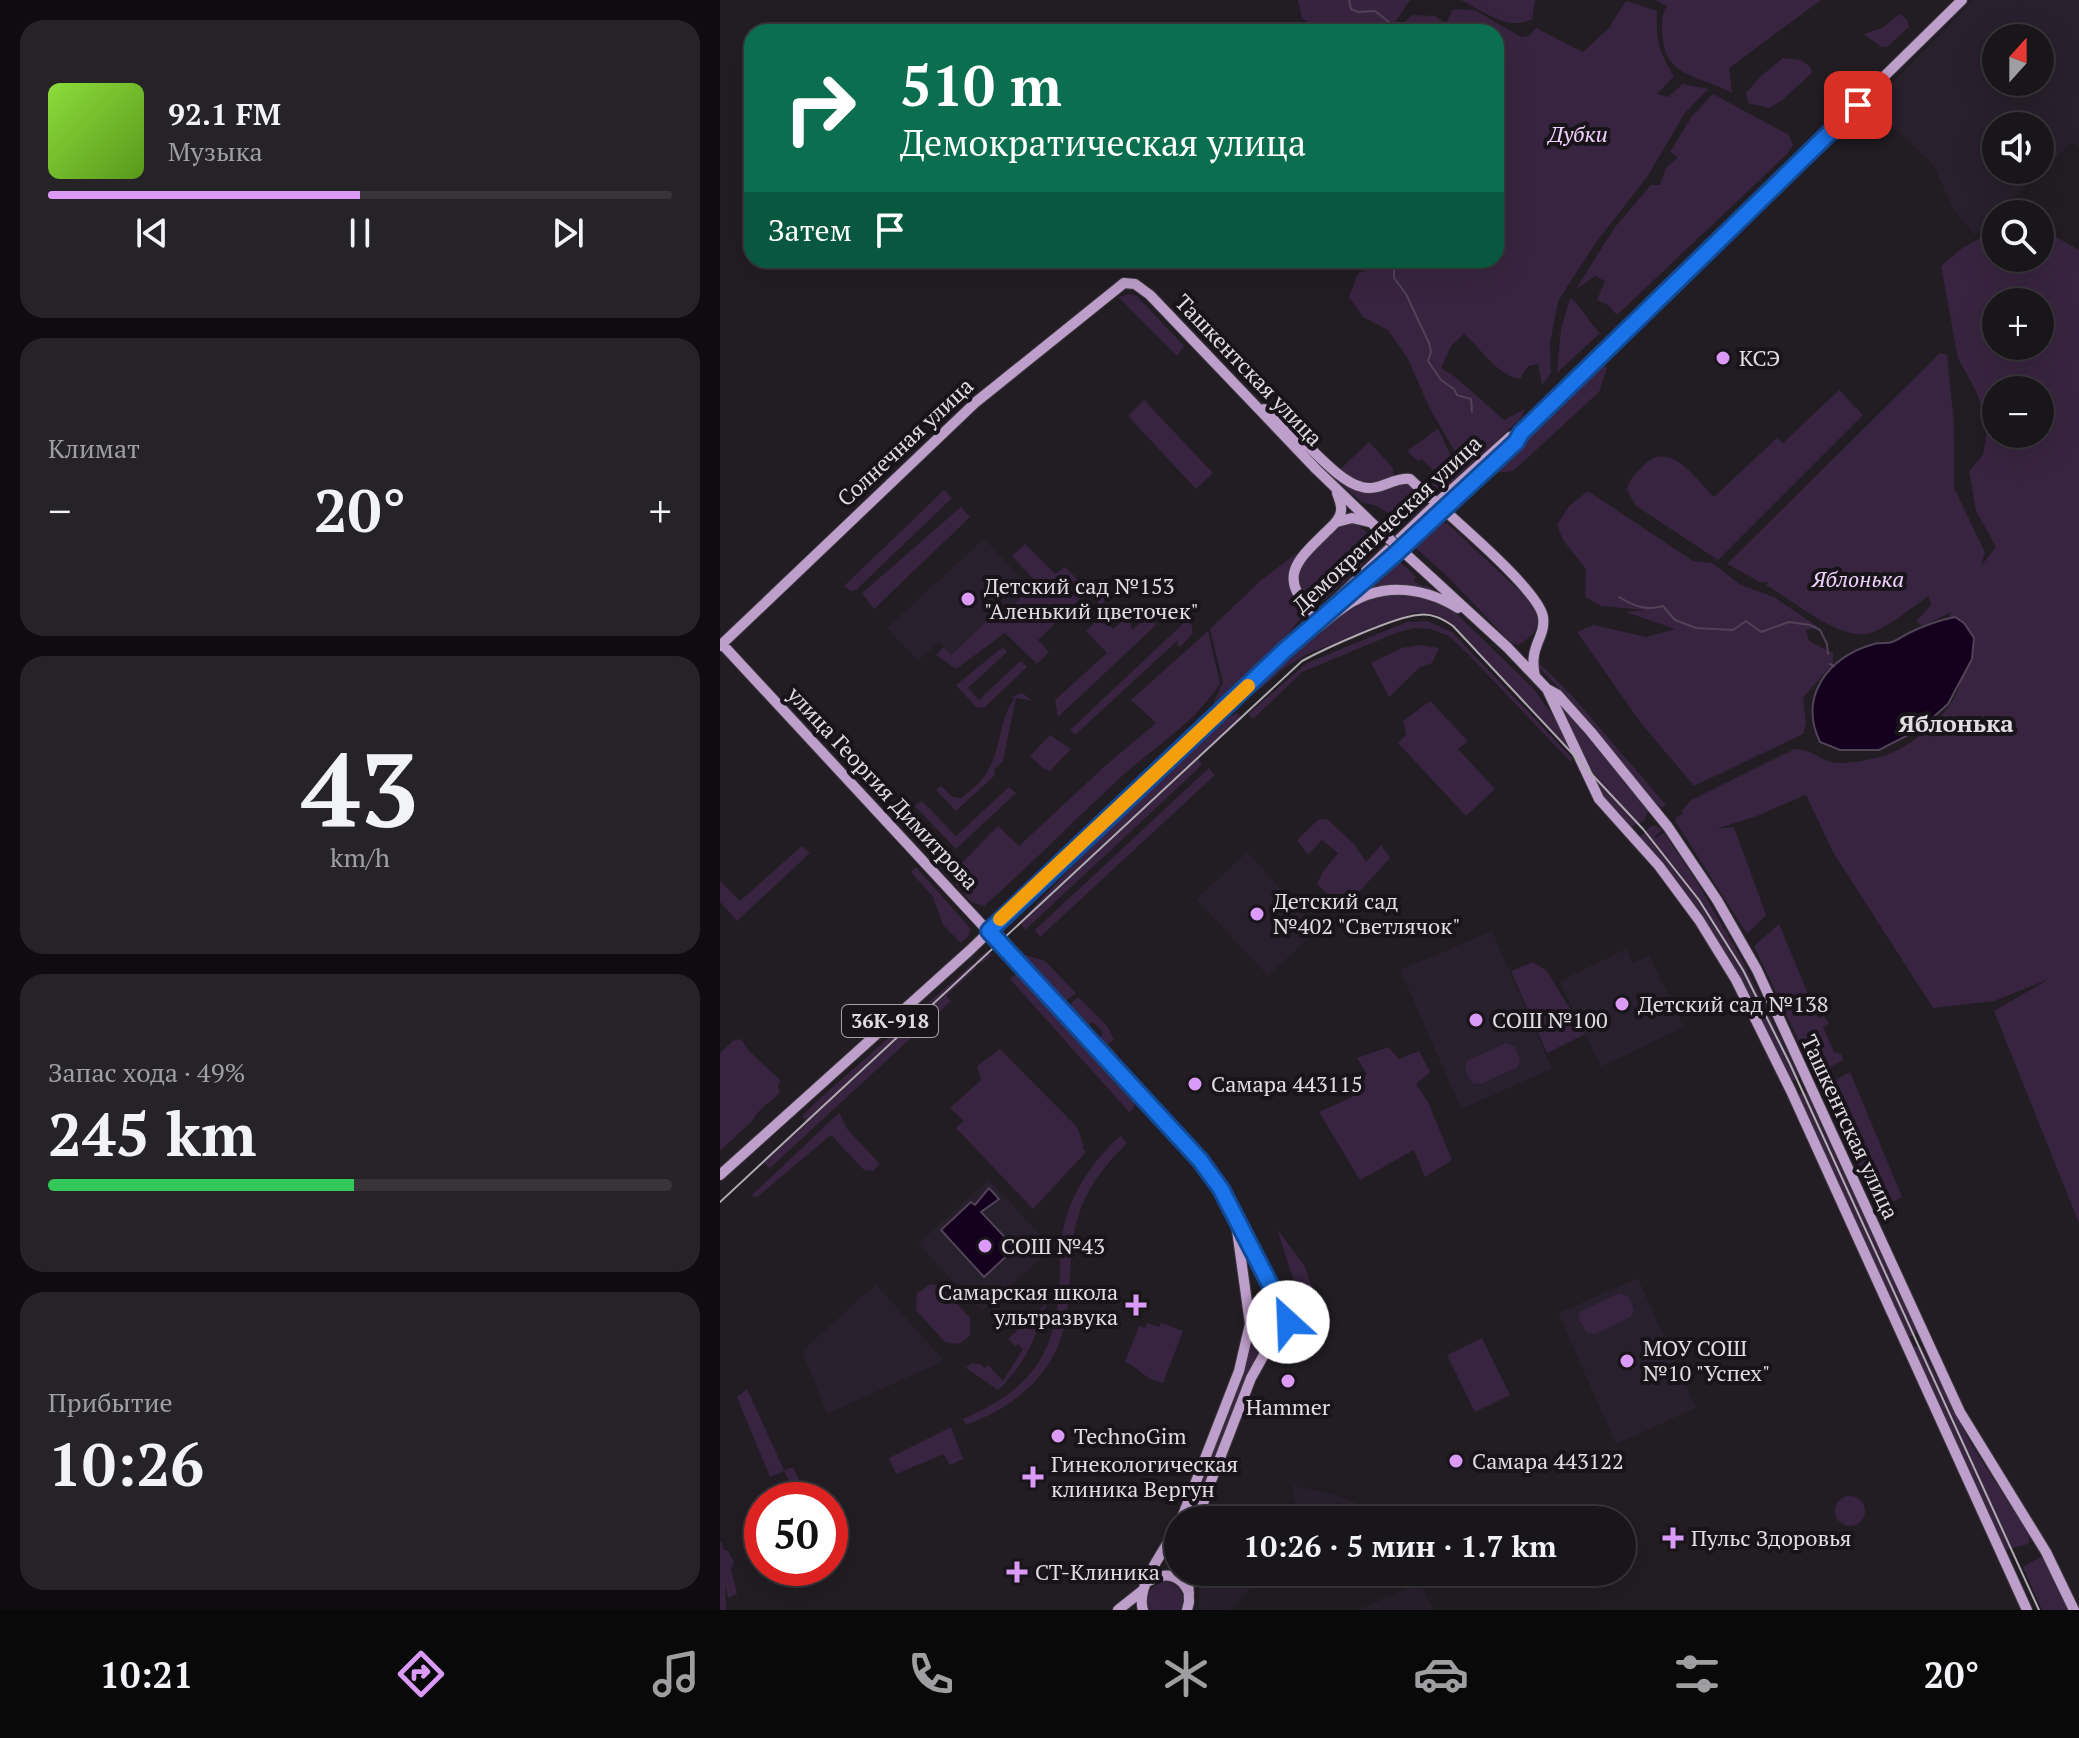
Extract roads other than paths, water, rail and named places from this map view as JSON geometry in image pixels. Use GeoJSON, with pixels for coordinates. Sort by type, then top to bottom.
{"type":"FeatureCollection","features":[{"type":"Feature","properties":{"kind":"main road","name":"Демократическая улица"},"geometry":{"type":"LineString","coordinates":[[1285,650],[1440,507],[1510,437],[1521,433],[1962,0]]}},
{"type":"Feature","properties":{"kind":"main road","name":"Ташкентская улица"},"geometry":{"type":"LineString","coordinates":[[1129,282],[1150,295],[1336,490],[1508,648],[1547,689],[1558,695],[1660,815],[1717,900],[1757,970],[1960,1412],[2046,1552],[2074,1610]]}},
{"type":"Feature","properties":{"kind":"main road","name":"Солнечная улица"},"geometry":{"type":"LineString","coordinates":[[721,645],[985,393],[1118,286],[1129,282]]}},
{"type":"Feature","properties":{"kind":"main road"},"geometry":{"type":"LineString","coordinates":[[1255,405],[1292,429],[1349,482],[1363,488],[1376,488],[1401,478],[1410,479],[1515,577],[1537,603],[1543,616],[1542,632],[1532,659],[1535,677]]}},
{"type":"Feature","properties":{"kind":"main road"},"geometry":{"type":"LineString","coordinates":[[1316,616],[1295,590],[1292,580],[1300,558],[1337,522],[1341,511],[1336,490]]}},
{"type":"Feature","properties":{"kind":"main road","name":"Демократическая улица"},"geometry":{"type":"LineString","coordinates":[[720,1175],[989,931],[1285,650],[1316,616],[1440,507]]}},
{"type":"Feature","properties":{"kind":"main road"},"geometry":{"type":"LineString","coordinates":[[1337,522],[1352,518],[1373,524]]}},
{"type":"Feature","properties":{"kind":"main road"},"geometry":{"type":"LineString","coordinates":[[1299,640],[1356,600],[1376,591],[1393,589],[1434,596],[1477,620]]}},
{"type":"Feature","properties":{"kind":"main road"},"geometry":{"type":"LineString","coordinates":[[1508,648],[1520,649],[1538,638]]}},
{"type":"Feature","properties":{"kind":"main road","name":"улица Георгия Димитрова"},"geometry":{"type":"LineString","coordinates":[[721,645],[1178,1134],[1221,1189],[1278,1300]]}},
{"type":"Feature","properties":{"kind":"main road","name":"Ташкентская улица"},"geometry":{"type":"LineString","coordinates":[[1547,689],[1599,799],[1644,847],[1699,920],[1743,994],[1791,1091],[2027,1610]]}},
{"type":"Feature","properties":{"kind":"main road","name":"улица Георгия Димитрова"},"geometry":{"type":"LineString","coordinates":[[1186,1506],[1239,1371],[1250,1318],[1234,1213]]}},
{"type":"Feature","properties":{"kind":"main road"},"geometry":{"type":"LineString","coordinates":[[1202,1506],[1251,1378],[1275,1335],[1285,1329],[1289,1317],[1288,1309],[1278,1300],[1258,1301],[1250,1318],[1262,1334],[1275,1335]]}},
{"type":"Feature","properties":{"kind":"main road"},"geometry":{"type":"LineString","coordinates":[[1143,1610],[1140,1601],[1144,1587],[1164,1551]]}},
{"type":"Feature","properties":{"kind":"main road"},"geometry":{"type":"LineString","coordinates":[[1118,1610],[1156,1576],[1169,1575],[1181,1581],[1189,1604]]}},
{"type":"Feature","properties":{"kind":"waterway"},"geometry":{"type":"LineString","coordinates":[[1349,0],[1351,9],[1358,12],[1375,11],[1391,24]]}},
{"type":"Feature","properties":{"kind":"waterway"},"geometry":{"type":"LineString","coordinates":[[1394,268],[1394,278],[1406,294],[1429,343],[1431,352],[1428,361],[1441,380],[1457,395],[1471,399],[1472,412]]}},
{"type":"Feature","properties":{"kind":"waterway"},"geometry":{"type":"LineString","coordinates":[[1619,597],[1640,607],[1663,606],[1675,620],[1696,628],[1733,630],[1746,621],[1761,632],[1789,622],[1810,625],[1820,630],[1828,654]]}},
{"type":"Feature","properties":{"kind":"waterway"},"geometry":{"type":"LineString","coordinates":[[1830,664],[1834,666]]}},
{"type":"Feature","properties":{"kind":"tram line"},"geometry":{"type":"LineString","coordinates":[[720,1202],[1302,661],[1393,621],[1418,615],[1433,616],[1453,626],[1643,829],[1699,900],[1743,970],[1790,1064],[2039,1610]]}},
{"type":"Feature","properties":{"kind":"place","name":"КСЭ"},"geometry":{"type":"Point","coordinates":[1723,358]}},
{"type":"Feature","properties":{"kind":"place","name":"Детский сад №153 \"Аленький цветочек\""},"geometry":{"type":"Point","coordinates":[968,599]}},
{"type":"Feature","properties":{"kind":"place","name":"Детский сад №402 \"Светлячок\""},"geometry":{"type":"Point","coordinates":[1257,914]}},
{"type":"Feature","properties":{"kind":"place","name":"Детский сад №138"},"geometry":{"type":"Point","coordinates":[1622,1004]}},
{"type":"Feature","properties":{"kind":"place","name":"СОШ №100"},"geometry":{"type":"Point","coordinates":[1476,1020]}},
{"type":"Feature","properties":{"kind":"place","name":"Самара 443115"},"geometry":{"type":"Point","coordinates":[1195,1084]}},
{"type":"Feature","properties":{"kind":"place","name":"СОШ №43"},"geometry":{"type":"Point","coordinates":[985,1246]}},
{"type":"Feature","properties":{"kind":"place","name":"Самарская школа ультразвука"},"geometry":{"type":"Point","coordinates":[1136,1305]}},
{"type":"Feature","properties":{"kind":"place","name":"МОУ СОШ №10 \"Успех\""},"geometry":{"type":"Point","coordinates":[1627,1361]}},
{"type":"Feature","properties":{"kind":"place","name":"Hammer"},"geometry":{"type":"Point","coordinates":[1288,1381]}},
{"type":"Feature","properties":{"kind":"place","name":"TechnoGim"},"geometry":{"type":"Point","coordinates":[1058,1436]}},
{"type":"Feature","properties":{"kind":"place","name":"Самара 443122"},"geometry":{"type":"Point","coordinates":[1456,1461]}},
{"type":"Feature","properties":{"kind":"place","name":"Гинекологическая клиника Вергун"},"geometry":{"type":"Point","coordinates":[1033,1477]}},
{"type":"Feature","properties":{"kind":"place","name":"Пульс Здоровья"},"geometry":{"type":"Point","coordinates":[1673,1538]}},
{"type":"Feature","properties":{"kind":"place","name":"СТ-Клиника"},"geometry":{"type":"Point","coordinates":[1017,1572]}},
{"type":"Feature","properties":{"kind":"district","name":"Яблонька"},"geometry":{"type":"Point","coordinates":[1956,724]}},
{"type":"Feature","properties":{"kind":"park label","name":"Дубки"},"geometry":{"type":"Point","coordinates":[1578,134]}}]}
